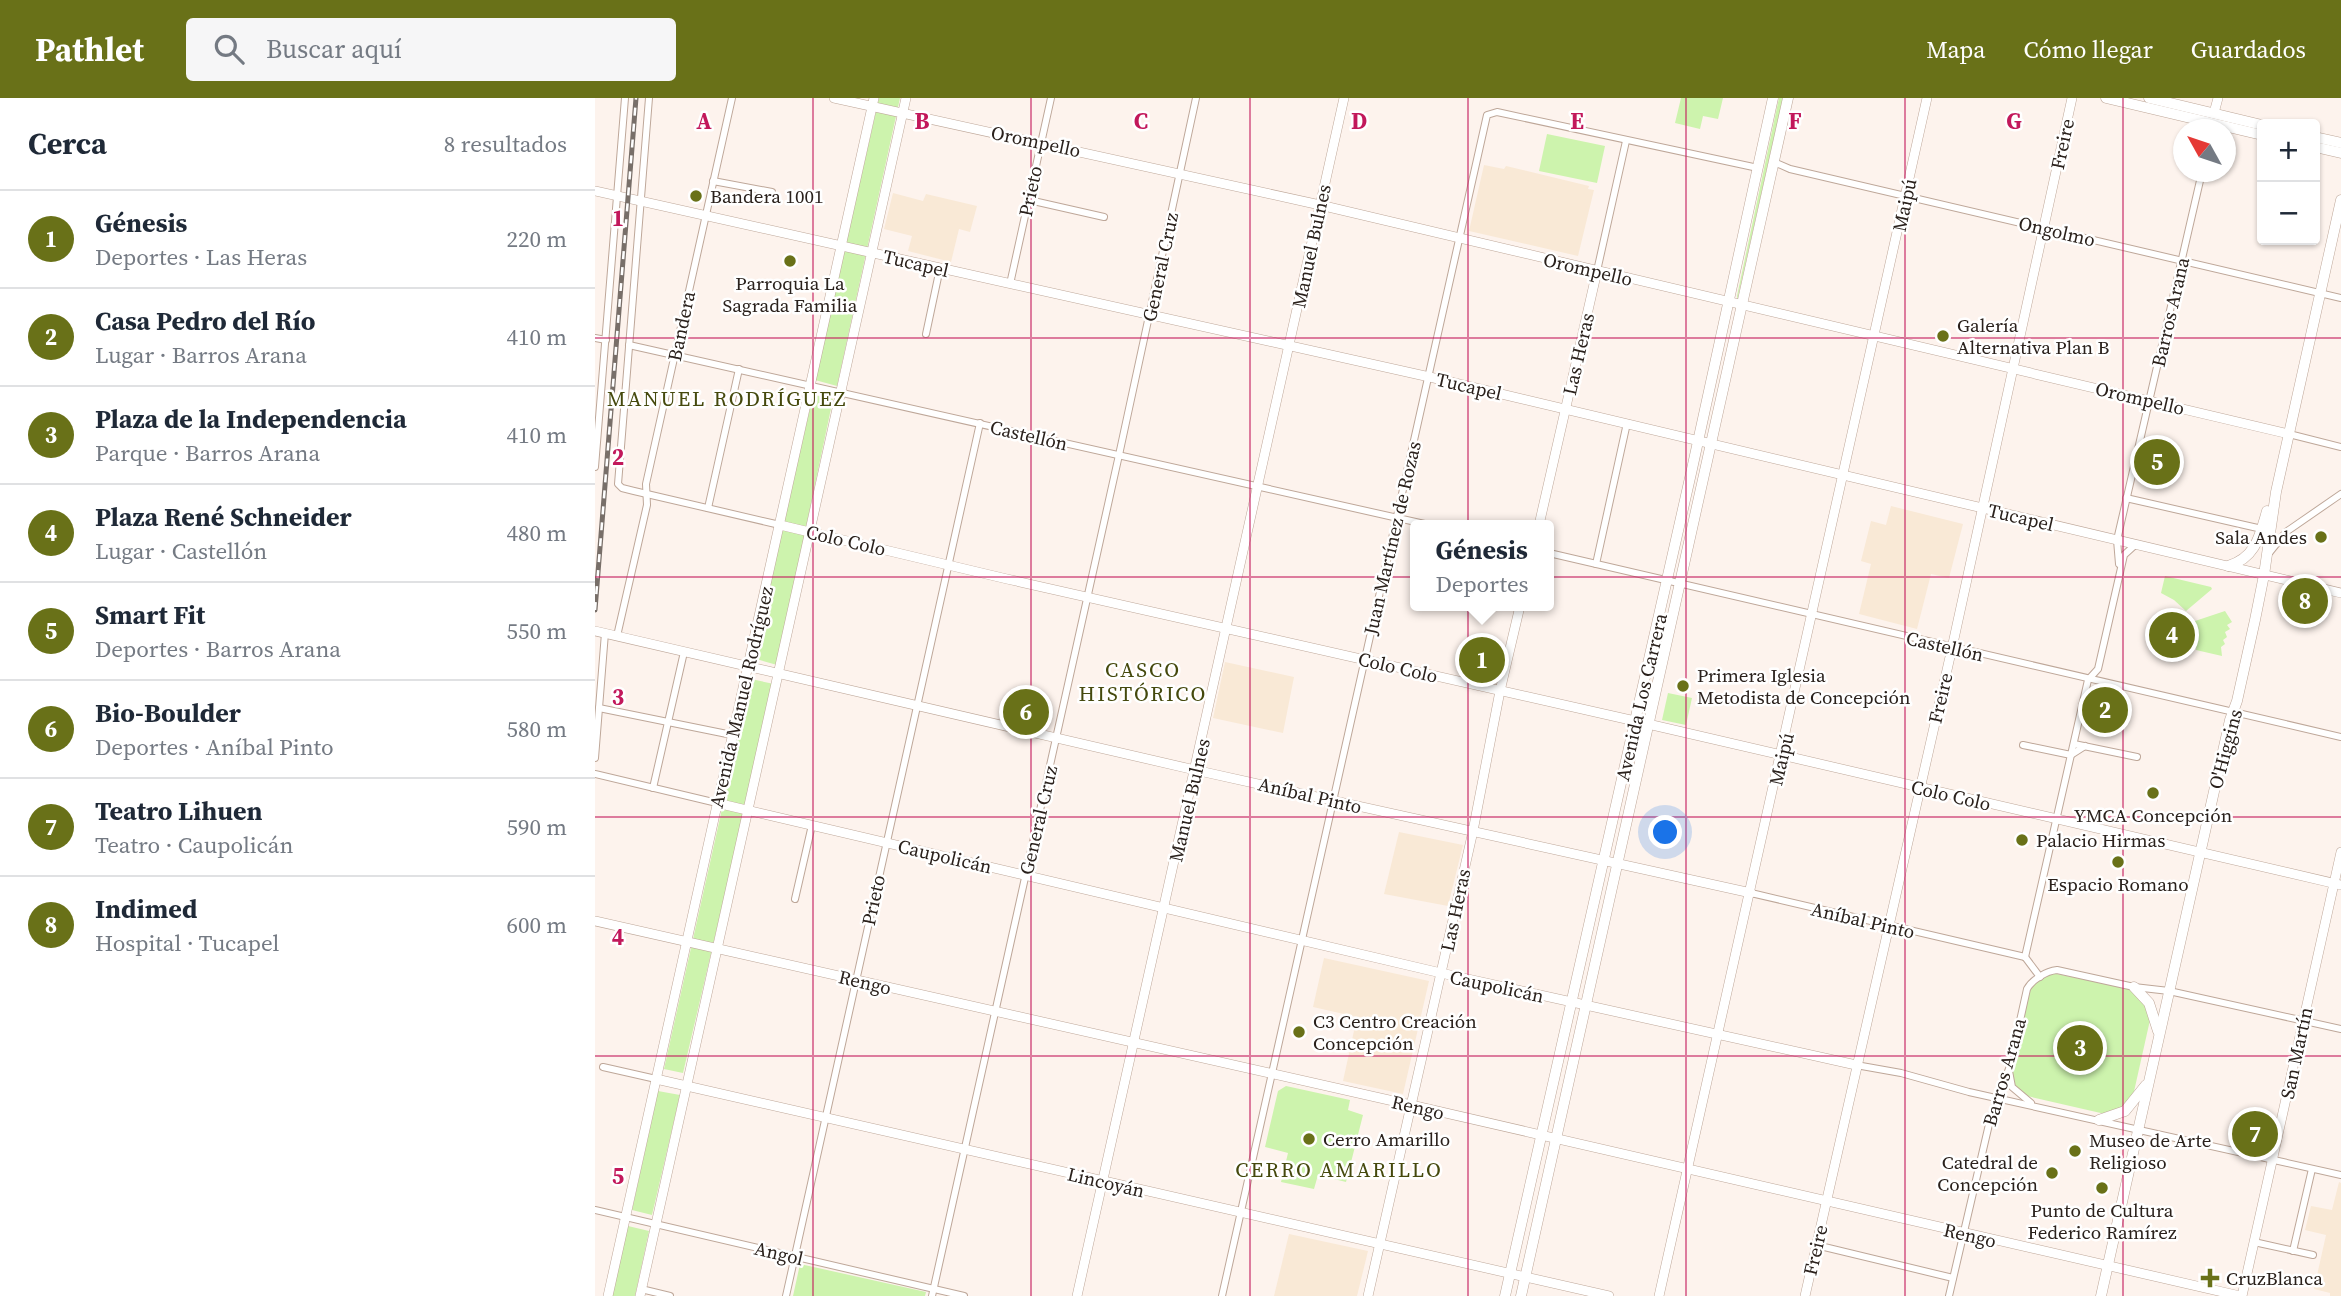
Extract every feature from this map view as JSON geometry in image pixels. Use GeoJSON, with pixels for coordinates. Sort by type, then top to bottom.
{"type":"FeatureCollection","features":[{"type":"Feature","properties":{"kind":"main road","name":"Orompello"},"geometry":{"type":"LineString","coordinates":[[834,98],[873,102],[903,113],[1320,205],[2289,434]]}},
{"type":"Feature","properties":{"kind":"main road","name":"Avenida Manuel Rodríguez"},"geometry":{"type":"LineString","coordinates":[[641,1293],[906,98]]}},
{"type":"Feature","properties":{"kind":"main road","name":"Manuel Bulnes"},"geometry":{"type":"LineString","coordinates":[[1077,1296],[1344,98]]}},
{"type":"Feature","properties":{"kind":"main road","name":"Avenida Los Carrera"},"geometry":{"type":"LineString","coordinates":[[1505,1296],[1773,98]]}},
{"type":"Feature","properties":{"kind":"main road","name":"Avenida Los Carrera"},"geometry":{"type":"LineString","coordinates":[[1521,1296],[1788,98]]}},
{"type":"Feature","properties":{"kind":"main road","name":"Maipú"},"geometry":{"type":"LineString","coordinates":[[1659,1296],[1927,98]]}},
{"type":"Feature","properties":{"kind":"main road","name":"Freire"},"geometry":{"type":"LineString","coordinates":[[1804,1296],[1952,648],[2071,98]]}},
{"type":"Feature","properties":{"kind":"main road"},"geometry":{"type":"LineString","coordinates":[[2106,98],[2200,119]]}},
{"type":"Feature","properties":{"kind":"main road"},"geometry":{"type":"LineString","coordinates":[[2149,98],[2205,119]]}},
{"type":"Feature","properties":{"kind":"main road"},"geometry":{"type":"LineString","coordinates":[[2214,119],[2218,98]]}},
{"type":"Feature","properties":{"kind":"main road","name":"Avenida Manuel Rodríguez"},"geometry":{"type":"LineString","coordinates":[[608,1296],[873,102]]}},
{"type":"Feature","properties":{"kind":"main road"},"geometry":{"type":"LineString","coordinates":[[2236,123],[2257,125]]}},
{"type":"Feature","properties":{"kind":"main road"},"geometry":{"type":"LineString","coordinates":[[2236,128],[2257,134]]}},
{"type":"Feature","properties":{"kind":"main road"},"geometry":{"type":"LineString","coordinates":[[2320,138],[2341,143]]}},
{"type":"Feature","properties":{"kind":"main road"},"geometry":{"type":"LineString","coordinates":[[2320,148],[2341,153]]}},
{"type":"Feature","properties":{"kind":"main road","name":"Tucapel"},"geometry":{"type":"LineString","coordinates":[[595,191],[1428,376],[2341,593]]}},
{"type":"Feature","properties":{"kind":"main road","name":"O'Higgins"},"geometry":{"type":"LineString","coordinates":[[2101,1296],[2231,712],[2237,702],[2265,575],[2276,492],[2341,200]]}},
{"type":"Feature","properties":{"kind":"main road","name":"Las Heras"},"geometry":{"type":"LineString","coordinates":[[1540,520],[1597,271]]}},
{"type":"Feature","properties":{"kind":"main road"},"geometry":{"type":"LineString","coordinates":[[2228,566],[2239,562],[2253,550],[2260,539],[2276,492]]}},
{"type":"Feature","properties":{"kind":"main road","name":"Colo Colo"},"geometry":{"type":"LineString","coordinates":[[779,524],[2337,884]]}},
{"type":"Feature","properties":{"kind":"main road","name":"Las Heras"},"geometry":{"type":"LineString","coordinates":[[1368,1296],[1473,831],[1500,691],[1519,611]]}},
{"type":"Feature","properties":{"kind":"main road","name":"Aníbal Pinto"},"geometry":{"type":"LineString","coordinates":[[600,632],[1195,770],[1751,893]]}},
{"type":"Feature","properties":{"kind":"main road","name":"Caupolicán"},"geometry":{"type":"LineString","coordinates":[[717,803],[1441,974],[1856,1065]]}},
{"type":"Feature","properties":{"kind":"main road","name":"San Martín"},"geometry":{"type":"LineString","coordinates":[[2241,1296],[2337,884],[2341,852]]}},
{"type":"Feature","properties":{"kind":"main road","name":"Rengo"},"geometry":{"type":"LineString","coordinates":[[595,920],[2241,1296]]}},
{"type":"Feature","properties":{"kind":"main road"},"geometry":{"type":"LineString","coordinates":[[2134,987],[2150,1003],[2159,1034]]}},
{"type":"Feature","properties":{"kind":"main road","name":"Lincoyán"},"geometry":{"type":"LineString","coordinates":[[656,1079],[1609,1296]]}},
{"type":"Feature","properties":{"kind":"main road"},"geometry":{"type":"LineString","coordinates":[[2099,1120],[2126,1111],[2150,1079]]}},
{"type":"Feature","properties":{"kind":"street"},"geometry":{"type":"LineString","coordinates":[[595,467],[625,98]]}},
{"type":"Feature","properties":{"kind":"street"},"geometry":{"type":"LineString","coordinates":[[629,345],[649,98]]}},
{"type":"Feature","properties":{"kind":"street","name":"Bandera"},"geometry":{"type":"LineString","coordinates":[[617,636],[646,505],[646,484],[731,98]]}},
{"type":"Feature","properties":{"kind":"street","name":"Prieto"},"geometry":{"type":"LineString","coordinates":[[1010,284],[1051,98]]}},
{"type":"Feature","properties":{"kind":"street","name":"General Cruz"},"geometry":{"type":"LineString","coordinates":[[932,1292],[1088,597],[1196,98]]}},
{"type":"Feature","properties":{"kind":"street","name":"Juan Martínez de Rozas"},"geometry":{"type":"LineString","coordinates":[[1222,1296],[1486,117],[1493,111],[1626,141]]}},
{"type":"Feature","properties":{"kind":"street"},"geometry":{"type":"LineString","coordinates":[[1626,141],[1758,168]]}},
{"type":"Feature","properties":{"kind":"street","name":"Las Heras"},"geometry":{"type":"LineString","coordinates":[[1597,271],[1626,141]]}},
{"type":"Feature","properties":{"kind":"street","name":"Ongolmo"},"geometry":{"type":"LineString","coordinates":[[1775,162],[1790,169],[2341,298]]}},
{"type":"Feature","properties":{"kind":"street"},"geometry":{"type":"LineString","coordinates":[[713,181],[772,192]]}},
{"type":"Feature","properties":{"kind":"street","name":"Barros Arana"},"geometry":{"type":"LineString","coordinates":[[2119,576],[2117,540],[2200,182]]}},
{"type":"Feature","properties":{"kind":"street"},"geometry":{"type":"LineString","coordinates":[[1029,200],[1104,217]]}},
{"type":"Feature","properties":{"kind":"street"},"geometry":{"type":"LineString","coordinates":[[926,334],[940,268]]}},
{"type":"Feature","properties":{"kind":"street"},"geometry":{"type":"LineString","coordinates":[[595,338],[605,340]]}},
{"type":"Feature","properties":{"kind":"street","name":"Castellón"},"geometry":{"type":"LineString","coordinates":[[629,345],[1410,521]]}},
{"type":"Feature","properties":{"kind":"street","name":"Colo Colo"},"geometry":{"type":"LineString","coordinates":[[629,345],[618,480],[620,486],[779,524]]}},
{"type":"Feature","properties":{"kind":"street"},"geometry":{"type":"LineString","coordinates":[[708,508],[739,369]]}},
{"type":"Feature","properties":{"kind":"street","name":"Prieto"},"geometry":{"type":"LineString","coordinates":[[786,1296],[915,705],[980,423]]}},
{"type":"Feature","properties":{"kind":"street"},"geometry":{"type":"LineString","coordinates":[[1596,564],[1627,423]]}},
{"type":"Feature","properties":{"kind":"street","name":"Orompello"},"geometry":{"type":"LineString","coordinates":[[2289,434],[2341,447]]}},
{"type":"Feature","properties":{"kind":"street"},"geometry":{"type":"LineString","coordinates":[[2266,559],[2286,532],[2341,494]]}},
{"type":"Feature","properties":{"kind":"street"},"geometry":{"type":"LineString","coordinates":[[2126,498],[2262,529]]}},
{"type":"Feature","properties":{"kind":"street","name":"Barros Arana"},"geometry":{"type":"LineString","coordinates":[[2025,957],[2088,680],[2098,669],[2124,555],[2136,545]]}},
{"type":"Feature","properties":{"kind":"street","name":"Castellón"},"geometry":{"type":"LineString","coordinates":[[1554,554],[2341,737]]}},
{"type":"Feature","properties":{"kind":"street"},"geometry":{"type":"LineString","coordinates":[[595,758],[600,632]]}},
{"type":"Feature","properties":{"kind":"street"},"geometry":{"type":"LineString","coordinates":[[653,788],[684,652]]}},
{"type":"Feature","properties":{"kind":"street"},"geometry":{"type":"LineString","coordinates":[[2098,669],[2101,680],[2106,684]]}},
{"type":"Feature","properties":{"kind":"street"},"geometry":{"type":"LineString","coordinates":[[599,708],[732,735]]}},
{"type":"Feature","properties":{"kind":"street"},"geometry":{"type":"LineString","coordinates":[[2074,744],[2137,757]]}},
{"type":"Feature","properties":{"kind":"street"},"geometry":{"type":"LineString","coordinates":[[2023,745],[2071,755],[2085,746]]}},
{"type":"Feature","properties":{"kind":"street","name":"Caupolicán"},"geometry":{"type":"LineString","coordinates":[[595,775],[717,803]]}},
{"type":"Feature","properties":{"kind":"street"},"geometry":{"type":"LineString","coordinates":[[795,899],[812,825]]}},
{"type":"Feature","properties":{"kind":"street","name":"Aníbal Pinto"},"geometry":{"type":"LineString","coordinates":[[1751,893],[2025,957]]}},
{"type":"Feature","properties":{"kind":"street"},"geometry":{"type":"LineString","coordinates":[[2025,957],[2040,977],[2056,970],[2134,987],[2169,991],[2341,1029]]}},
{"type":"Feature","properties":{"kind":"street","name":"Barros Arana"},"geometry":{"type":"LineString","coordinates":[[1949,1296],[1990,1120],[2010,1066],[2027,989],[2040,977]]}},
{"type":"Feature","properties":{"kind":"street","name":"Caupolicán"},"geometry":{"type":"LineString","coordinates":[[1856,1065],[1879,1068],[2341,1175]]}},
{"type":"Feature","properties":{"kind":"street"},"geometry":{"type":"LineString","coordinates":[[2010,1066],[2012,1087],[2034,1105]]}},
{"type":"Feature","properties":{"kind":"street","name":"Lincoyán"},"geometry":{"type":"LineString","coordinates":[[603,1067],[656,1079]]}},
{"type":"Feature","properties":{"kind":"street"},"geometry":{"type":"LineString","coordinates":[[2294,1251],[2312,1169]]}},
{"type":"Feature","properties":{"kind":"street","name":"Angol"},"geometry":{"type":"LineString","coordinates":[[595,1210],[932,1292],[964,1296]]}},
{"type":"Feature","properties":{"kind":"street"},"geometry":{"type":"LineString","coordinates":[[2254,1241],[2313,1255]]}},
{"type":"Feature","properties":{"kind":"street"},"geometry":{"type":"LineString","coordinates":[[1816,1245],[1953,1278]]}},
{"type":"Feature","properties":{"kind":"street"},"geometry":{"type":"LineString","coordinates":[[641,1293],[670,1296]]}},
{"type":"Feature","properties":{"kind":"shaded area"},"geometry":{"type":"Polygon","coordinates":[[[1484,165],[1504,169],[1506,166],[1589,186],[1588,189],[1594,190],[1578,256],[1469,231],[1484,165]]]}},
{"type":"Feature","properties":{"kind":"shaded area"},"geometry":{"type":"Polygon","coordinates":[[[893,193],[923,201],[926,194],[977,206],[970,232],[959,229],[951,262],[908,251],[912,236],[884,229],[893,193]]]}},
{"type":"Feature","properties":{"kind":"shaded area"},"geometry":{"type":"Polygon","coordinates":[[[1891,506],[1963,524],[1949,578],[1931,574],[1917,629],[1859,614],[1871,564],[1861,561],[1871,521],[1886,525],[1891,506]]]}},
{"type":"Feature","properties":{"kind":"shaded area"},"geometry":{"type":"Polygon","coordinates":[[[1225,662],[1294,677],[1283,733],[1213,718],[1225,662]]]}},
{"type":"Feature","properties":{"kind":"shaded area"},"geometry":{"type":"Polygon","coordinates":[[[1399,832],[1463,845],[1448,906],[1384,894],[1399,832]]]}},
{"type":"Feature","properties":{"kind":"shaded area"},"geometry":{"type":"Polygon","coordinates":[[[1324,958],[1429,981],[1403,1094],[1343,1081],[1357,1017],[1313,1007],[1324,958]]]}},
{"type":"Feature","properties":{"kind":"shaded area"},"geometry":{"type":"Polygon","coordinates":[[[2339,1182],[2341,1296],[2330,1296],[2330,1293],[2314,1289],[2326,1235],[2305,1230],[2311,1206],[2332,1210],[2339,1182]]]}},
{"type":"Feature","properties":{"kind":"shaded area"},"geometry":{"type":"Polygon","coordinates":[[[1289,1234],[1368,1251],[1357,1296],[1274,1296],[1289,1234]]]}},
{"type":"Feature","properties":{"kind":"green space"},"geometry":{"type":"Polygon","coordinates":[[[879,98],[900,98],[837,386],[815,380],[879,98]]]}},
{"type":"Feature","properties":{"kind":"green space"},"geometry":{"type":"Polygon","coordinates":[[[1681,98],[1723,98],[1718,119],[1703,116],[1700,129],[1675,123],[1681,98]]]}},
{"type":"Feature","properties":{"kind":"green space"},"geometry":{"type":"Polygon","coordinates":[[[1779,98],[1783,98],[1737,301],[1737,296],[1779,98]]]}},
{"type":"Feature","properties":{"kind":"green space"},"geometry":{"type":"Polygon","coordinates":[[[1547,134],[1605,146],[1597,183],[1539,171],[1547,134]]]}},
{"type":"Feature","properties":{"kind":"green space"},"geometry":{"type":"Polygon","coordinates":[[[813,395],[833,399],[777,665],[753,658],[813,395]]]}},
{"type":"Feature","properties":{"kind":"green space"},"geometry":{"type":"Polygon","coordinates":[[[2165,576],[2212,589],[2186,611],[2161,593],[2165,576]]]}},
{"type":"Feature","properties":{"kind":"green space"},"geometry":{"type":"Polygon","coordinates":[[[2225,611],[2232,622],[2227,625],[2230,629],[2225,632],[2227,637],[2221,647],[2222,656],[2196,650],[2197,639],[2192,622],[2225,611]]]}},
{"type":"Feature","properties":{"kind":"green space"},"geometry":{"type":"Polygon","coordinates":[[[751,679],[774,684],[683,1073],[664,1069],[751,679]]]}},
{"type":"Feature","properties":{"kind":"green space"},"geometry":{"type":"Polygon","coordinates":[[[1668,693],[1692,698],[1686,725],[1662,720],[1668,693]]]}},
{"type":"Feature","properties":{"kind":"green space"},"geometry":{"type":"Polygon","coordinates":[[[2052,973],[2131,989],[2146,1001],[2150,1020],[2133,1096],[2124,1108],[2105,1114],[2027,1096],[2015,1088],[2011,1074],[2030,990],[2034,984],[2052,973]]]}},
{"type":"Feature","properties":{"kind":"green space"},"geometry":{"type":"Polygon","coordinates":[[[1286,1086],[1350,1100],[1348,1110],[1363,1115],[1346,1182],[1318,1175],[1314,1189],[1281,1182],[1288,1153],[1265,1147],[1278,1091],[1286,1086]]]}},
{"type":"Feature","properties":{"kind":"green space"},"geometry":{"type":"Polygon","coordinates":[[[658,1091],[680,1095],[652,1215],[632,1210],[658,1091]]]}},
{"type":"Feature","properties":{"kind":"green space"},"geometry":{"type":"Polygon","coordinates":[[[628,1226],[649,1231],[635,1296],[612,1296],[628,1226]]]}},
{"type":"Feature","properties":{"kind":"green space"},"geometry":{"type":"Polygon","coordinates":[[[800,1264],[926,1292],[925,1296],[793,1296],[800,1264]]]}},
{"type":"Feature","properties":{"kind":"railway"},"geometry":{"type":"LineString","coordinates":[[595,610],[636,98]]}},
{"type":"Feature","properties":{"kind":"place","name":"Bandera 1001"},"geometry":{"type":"Point","coordinates":[696,196]}},
{"type":"Feature","properties":{"kind":"place","name":"Parroquia La Sagrada Familia"},"geometry":{"type":"Point","coordinates":[790,261]}},
{"type":"Feature","properties":{"kind":"place","name":"Galería Alternativa Plan B"},"geometry":{"type":"Point","coordinates":[1943,336]}},
{"type":"Feature","properties":{"kind":"place","name":"Smart Fit"},"geometry":{"type":"Point","coordinates":[2157,462]}},
{"type":"Feature","properties":{"kind":"place","name":"Sala Andes"},"geometry":{"type":"Point","coordinates":[2321,537]}},
{"type":"Feature","properties":{"kind":"place","name":"Indimed"},"geometry":{"type":"Point","coordinates":[2305,601]}},
{"type":"Feature","properties":{"kind":"place","name":"Plaza René Schneider"},"geometry":{"type":"Point","coordinates":[2172,635]}},
{"type":"Feature","properties":{"kind":"place","name":"Génesis"},"geometry":{"type":"Point","coordinates":[1482,660]}},
{"type":"Feature","properties":{"kind":"place","name":"Primera Iglesia Metodista de Concepción"},"geometry":{"type":"Point","coordinates":[1683,686]}},
{"type":"Feature","properties":{"kind":"place","name":"Casa Pedro del Río"},"geometry":{"type":"Point","coordinates":[2105,710]}},
{"type":"Feature","properties":{"kind":"place","name":"Bio-Boulder"},"geometry":{"type":"Point","coordinates":[1026,712]}},
{"type":"Feature","properties":{"kind":"place","name":"YMCA Concepción"},"geometry":{"type":"Point","coordinates":[2153,793]}},
{"type":"Feature","properties":{"kind":"place","name":"Palacio Hirmas"},"geometry":{"type":"Point","coordinates":[2022,840]}},
{"type":"Feature","properties":{"kind":"place","name":"Espacio Romano"},"geometry":{"type":"Point","coordinates":[2118,862]}},
{"type":"Feature","properties":{"kind":"place","name":"C3 Centro Creación Concepción"},"geometry":{"type":"Point","coordinates":[1299,1032]}},
{"type":"Feature","properties":{"kind":"place","name":"Plaza de la Independencia"},"geometry":{"type":"Point","coordinates":[2080,1048]}},
{"type":"Feature","properties":{"kind":"place","name":"Teatro Lihuen"},"geometry":{"type":"Point","coordinates":[2255,1134]}},
{"type":"Feature","properties":{"kind":"place","name":"Cerro Amarillo"},"geometry":{"type":"Point","coordinates":[1309,1139]}},
{"type":"Feature","properties":{"kind":"place","name":"Museo de Arte Religioso"},"geometry":{"type":"Point","coordinates":[2075,1151]}},
{"type":"Feature","properties":{"kind":"place","name":"Catedral de Concepción"},"geometry":{"type":"Point","coordinates":[2052,1173]}},
{"type":"Feature","properties":{"kind":"place","name":"Punto de Cultura Federico Ramírez"},"geometry":{"type":"Point","coordinates":[2102,1188]}},
{"type":"Feature","properties":{"kind":"place","name":"CruzBlanca"},"geometry":{"type":"Point","coordinates":[2210,1278]}},
{"type":"Feature","properties":{"kind":"district","name":"MANUEL RODRÍGUEZ"},"geometry":{"type":"Point","coordinates":[727,398]}},
{"type":"Feature","properties":{"kind":"district","name":"CASCO HISTÓRICO"},"geometry":{"type":"Point","coordinates":[1143,681]}},
{"type":"Feature","properties":{"kind":"district","name":"CERRO AMARILLO"},"geometry":{"type":"Point","coordinates":[1339,1169]}}]}
